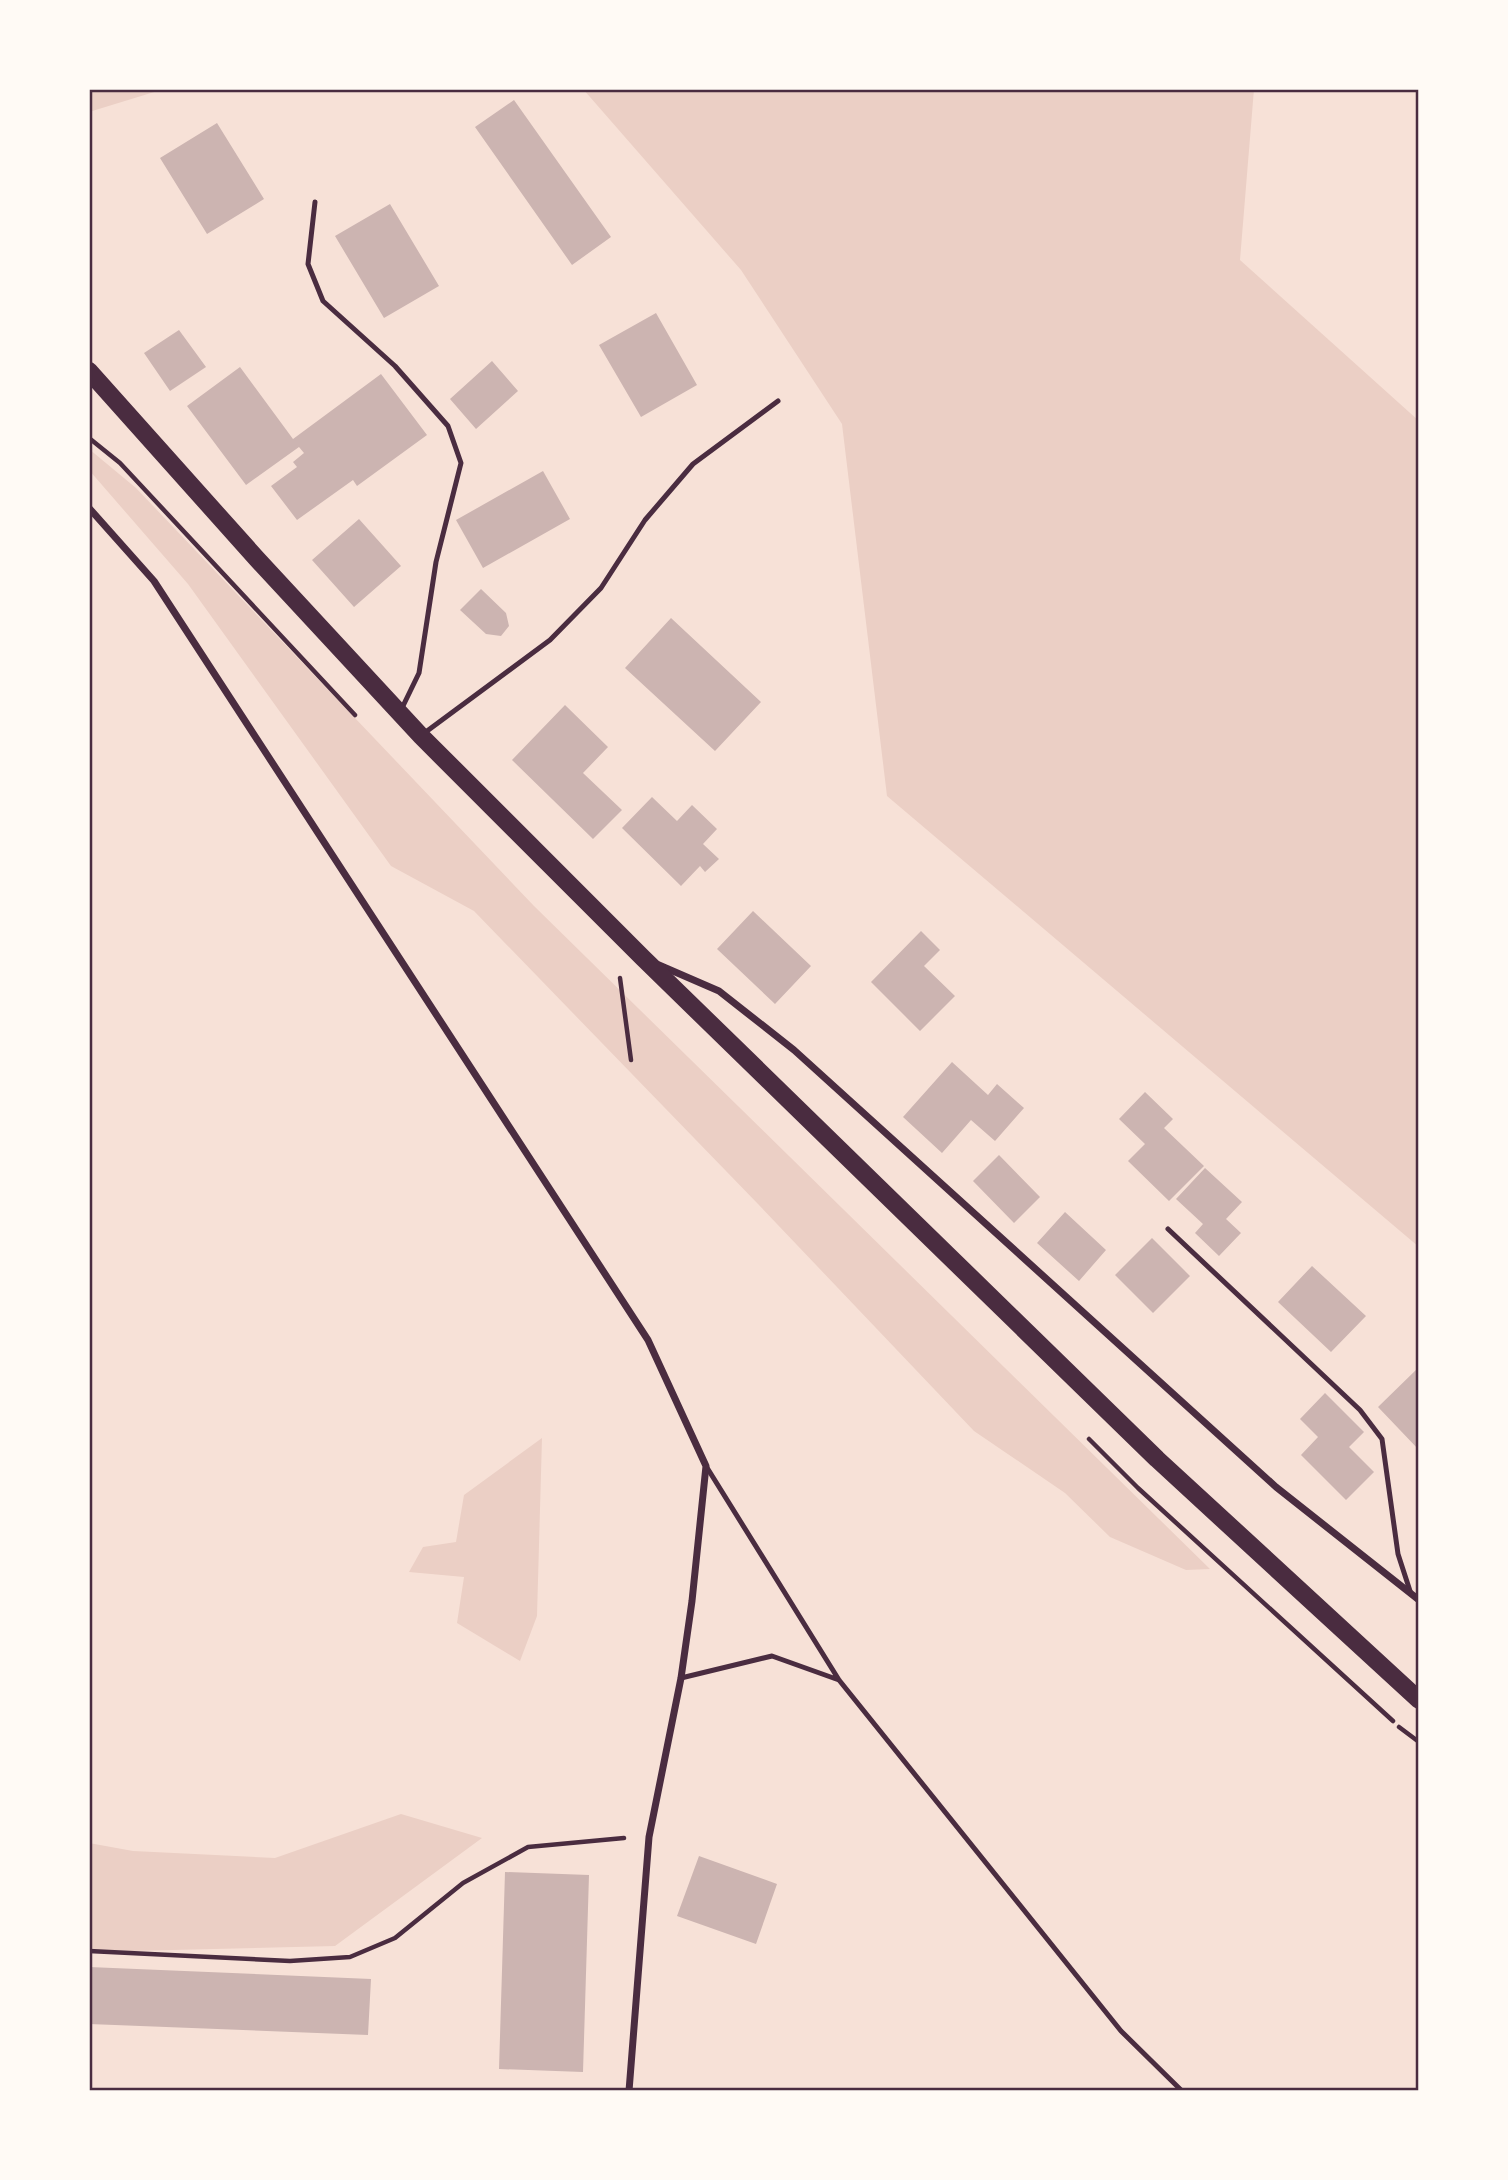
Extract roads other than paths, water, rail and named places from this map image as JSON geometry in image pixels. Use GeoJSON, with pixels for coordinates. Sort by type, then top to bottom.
{"type":"FeatureCollection","features":[{"type":"Feature","properties":{"kind":"main road"},"geometry":{"type":"LineString","coordinates":[[89,371],[266,570],[399,714],[643,958],[1157,1459],[1419,1700]]}},
{"type":"Feature","properties":{"kind":"street"},"geometry":{"type":"LineString","coordinates":[[89,508],[154,581],[648,1340],[706,1466],[681,1678],[649,1837],[629,2091]]}},
{"type":"Feature","properties":{"kind":"street"},"geometry":{"type":"LineString","coordinates":[[643,958],[719,991],[794,1050],[1276,1487],[1419,1600]]}},
{"type":"Feature","properties":{"kind":"lane"},"geometry":{"type":"LineString","coordinates":[[315,202],[308,264],[323,302],[395,366],[448,426],[461,463],[436,562],[419,673],[399,714]]}},
{"type":"Feature","properties":{"kind":"lane"},"geometry":{"type":"LineString","coordinates":[[421,736],[550,640],[601,588],[645,520],[693,464],[778,401]]}},
{"type":"Feature","properties":{"kind":"lane"},"geometry":{"type":"LineString","coordinates":[[1168,1229],[1360,1410],[1382,1439],[1398,1554],[1411,1594]]}},
{"type":"Feature","properties":{"kind":"lane"},"geometry":{"type":"LineString","coordinates":[[706,1466],[839,1680],[1121,2031],[1182,2091]]}},
{"type":"Feature","properties":{"kind":"lane"},"geometry":{"type":"LineString","coordinates":[[681,1678],[772,1656],[839,1680]]}}]}
